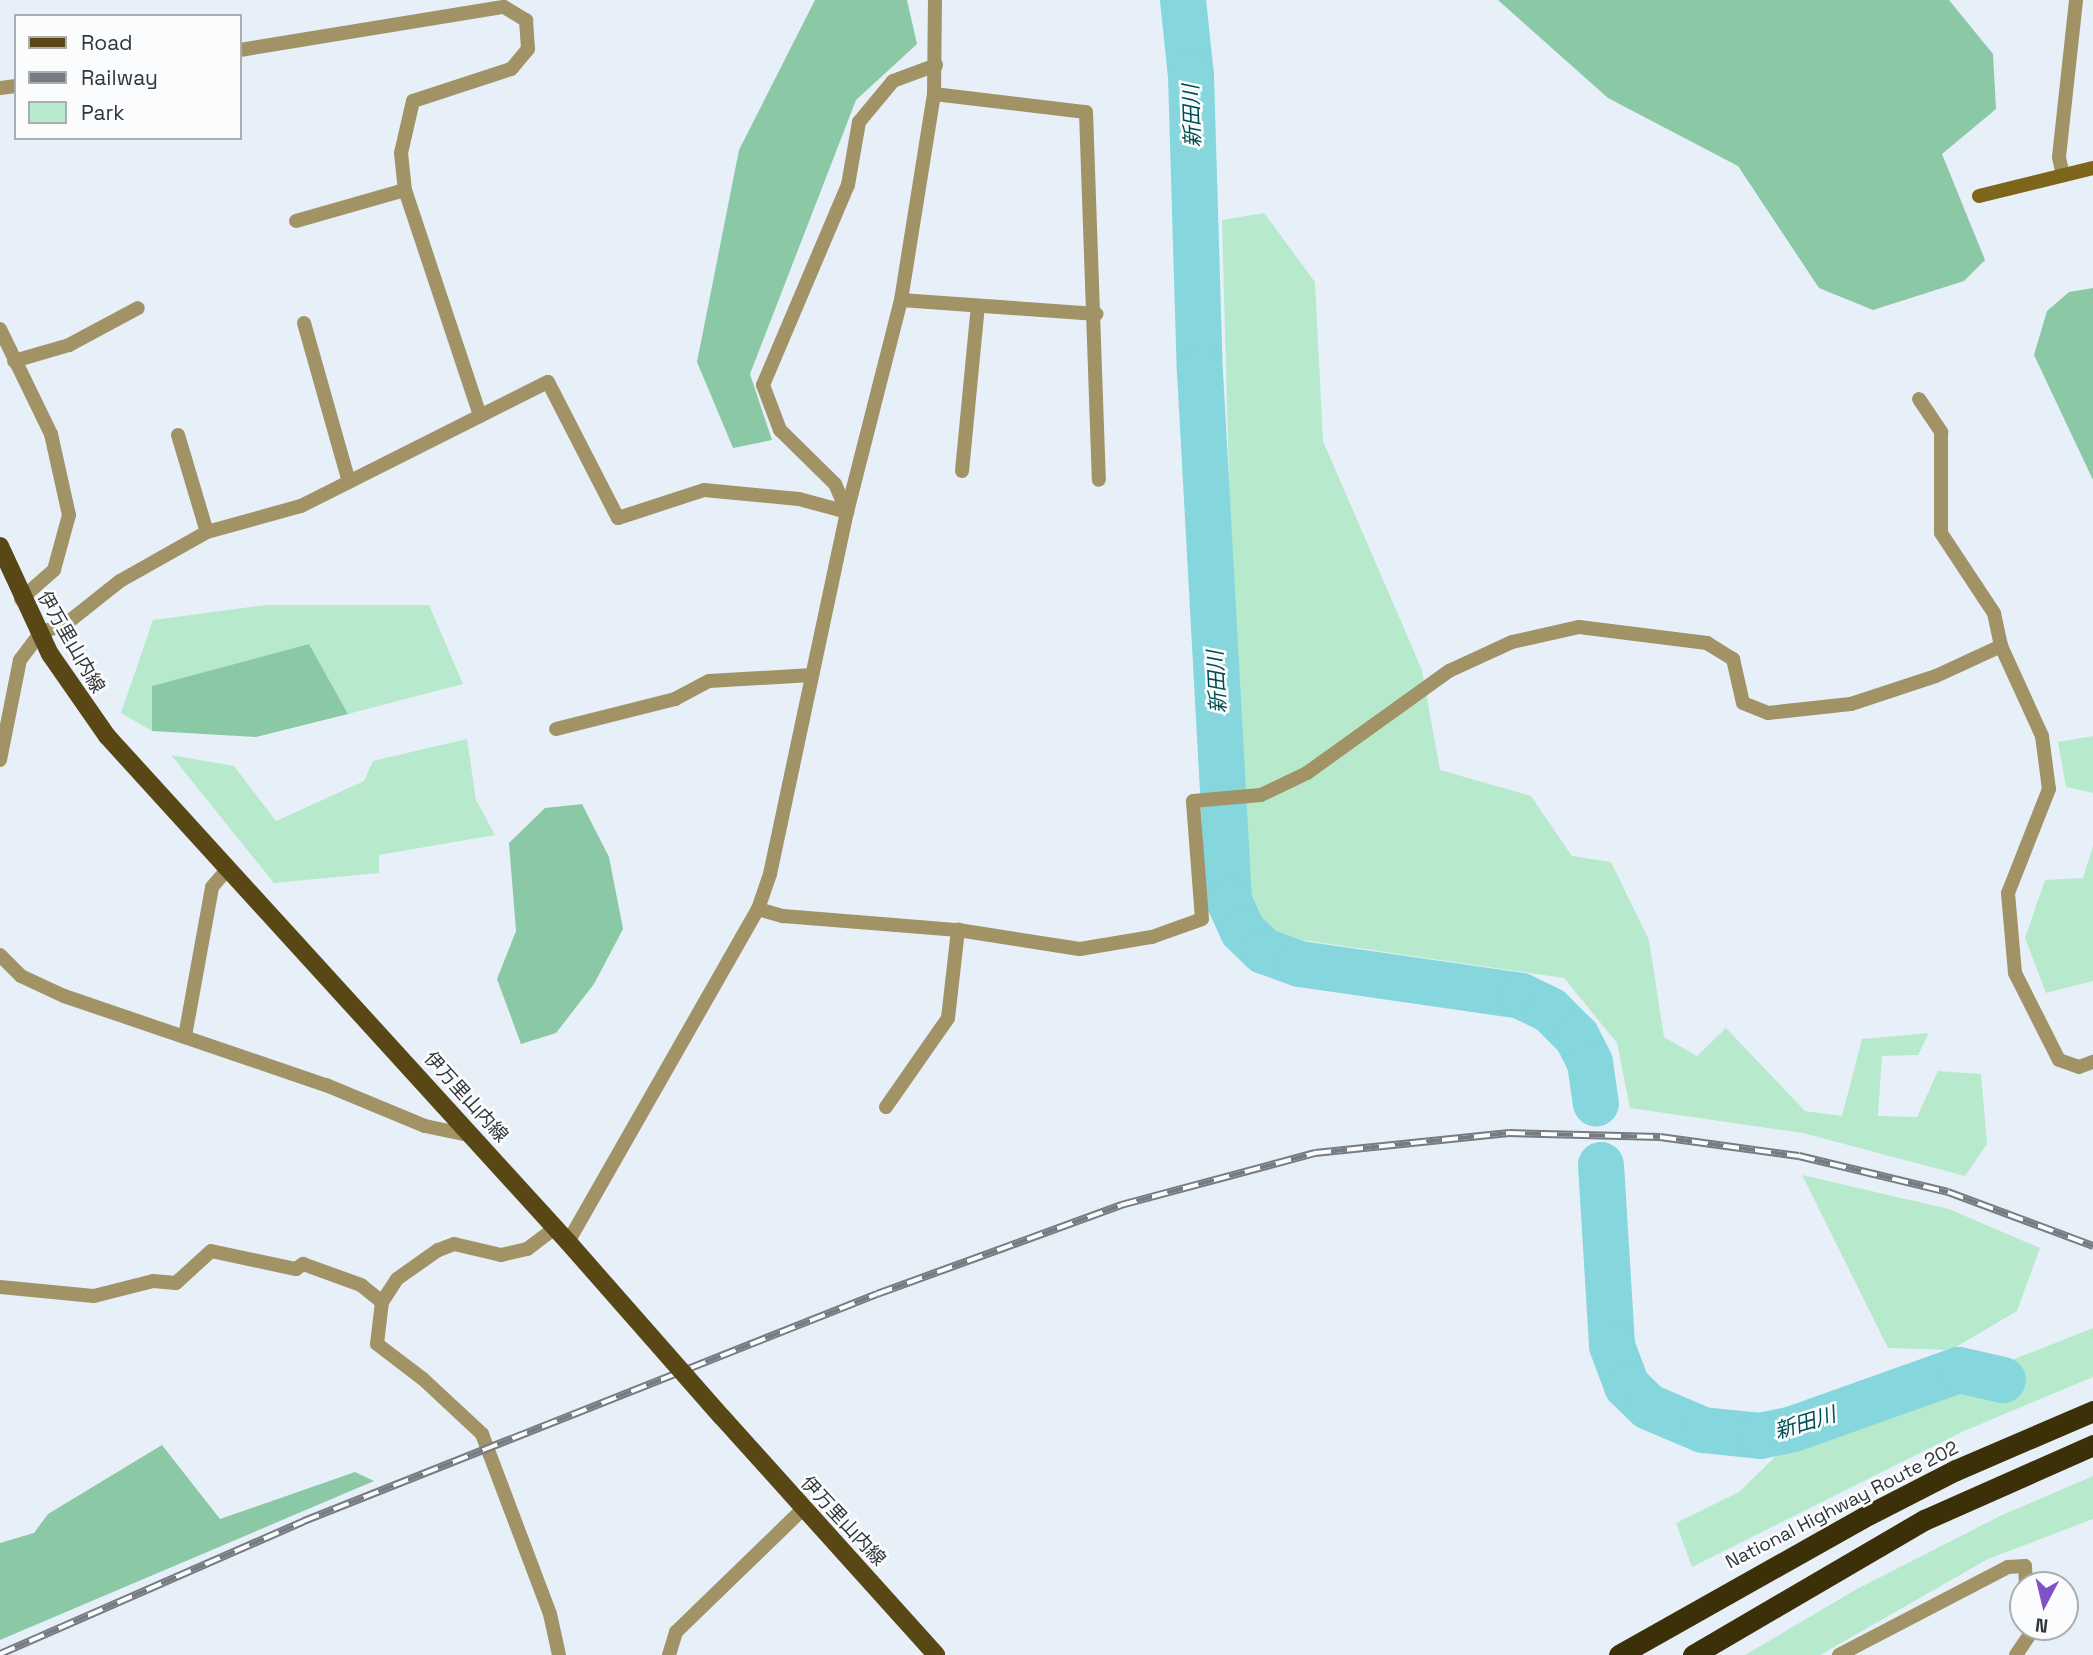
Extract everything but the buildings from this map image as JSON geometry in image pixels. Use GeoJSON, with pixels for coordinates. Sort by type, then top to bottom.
{"type":"FeatureCollection","features":[{"type":"Feature","properties":{"kind":"highway","name":"National Highway Route 202"},"geometry":{"type":"LineString","coordinates":[[1619,1655],[1862,1518],[1956,1470],[2093,1411]]}},
{"type":"Feature","properties":{"kind":"highway"},"geometry":{"type":"LineString","coordinates":[[1692,1655],[1924,1520],[2093,1445]]}},
{"type":"Feature","properties":{"kind":"main road","name":"伊万里山内線"},"geometry":{"type":"LineString","coordinates":[[0,545],[21,599],[40,634],[71,688],[107,736],[473,1136],[936,1655]]}},
{"type":"Feature","properties":{"kind":"street"},"geometry":{"type":"LineString","coordinates":[[568,1242],[758,909],[770,874],[847,512],[901,300],[934,94],[934,0]]}},
{"type":"Feature","properties":{"kind":"street"},"geometry":{"type":"LineString","coordinates":[[2063,175],[2059,156],[2076,0]]}},
{"type":"Feature","properties":{"kind":"street"},"geometry":{"type":"LineString","coordinates":[[242,50],[504,7],[526,20],[528,49],[511,69],[413,102],[401,153],[405,190],[480,416]]}},
{"type":"Feature","properties":{"kind":"street"},"geometry":{"type":"LineString","coordinates":[[847,512],[835,484],[780,430],[763,385],[848,185],[859,122],[892,80],[936,65]]}},
{"type":"Feature","properties":{"kind":"street"},"geometry":{"type":"LineString","coordinates":[[934,94],[1086,112],[1096,314],[1099,480]]}},
{"type":"Feature","properties":{"kind":"street"},"geometry":{"type":"LineString","coordinates":[[1979,196],[2093,168]]}},
{"type":"Feature","properties":{"kind":"street"},"geometry":{"type":"LineString","coordinates":[[296,221],[405,190]]}},
{"type":"Feature","properties":{"kind":"street"},"geometry":{"type":"LineString","coordinates":[[901,300],[1096,314]]}},
{"type":"Feature","properties":{"kind":"street"},"geometry":{"type":"LineString","coordinates":[[962,471],[978,306]]}},
{"type":"Feature","properties":{"kind":"street"},"geometry":{"type":"LineString","coordinates":[[14,361],[69,345],[138,308]]}},
{"type":"Feature","properties":{"kind":"street"},"geometry":{"type":"LineString","coordinates":[[304,323],[349,482]]}},
{"type":"Feature","properties":{"kind":"street"},"geometry":{"type":"LineString","coordinates":[[0,328],[51,434],[69,515],[54,570],[21,599]]}},
{"type":"Feature","properties":{"kind":"street"},"geometry":{"type":"LineString","coordinates":[[0,760],[2,739],[20,660],[40,634],[67,623],[121,581],[207,532],[301,506],[548,383],[618,518],[704,490],[799,499],[847,512]]}},
{"type":"Feature","properties":{"kind":"street"},"geometry":{"type":"LineString","coordinates":[[1919,399],[1941,432],[1941,533],[1994,613],[2001,646],[2042,736],[2049,789],[2008,892],[2015,973],[2059,1060],[2079,1067],[2093,1062]]}},
{"type":"Feature","properties":{"kind":"street"},"geometry":{"type":"LineString","coordinates":[[178,435],[207,532]]}},
{"type":"Feature","properties":{"kind":"street"},"geometry":{"type":"LineString","coordinates":[[758,909],[783,916],[958,930],[1080,949],[1152,937],[1202,919],[1193,801],[1261,795],[1307,773],[1449,671],[1512,642],[1579,627],[1706,643],[1733,659],[1743,703],[1768,713],[1851,704],[1936,676],[2001,646]]}},
{"type":"Feature","properties":{"kind":"street"},"geometry":{"type":"LineString","coordinates":[[556,729],[676,699],[709,681],[812,675]]}},
{"type":"Feature","properties":{"kind":"street"},"geometry":{"type":"LineString","coordinates":[[185,1036],[212,887],[227,870]]}},
{"type":"Feature","properties":{"kind":"street"},"geometry":{"type":"LineString","coordinates":[[886,1107],[948,1018],[958,930]]}},
{"type":"Feature","properties":{"kind":"street"},"geometry":{"type":"LineString","coordinates":[[0,955],[21,976],[64,996],[326,1085],[425,1126],[473,1136]]}},
{"type":"Feature","properties":{"kind":"street"},"geometry":{"type":"LineString","coordinates":[[555,1228],[527,1249],[500,1255],[454,1244],[438,1250],[397,1279],[382,1302],[377,1344],[423,1378],[482,1434],[550,1614],[559,1655]]}},
{"type":"Feature","properties":{"kind":"street"},"geometry":{"type":"LineString","coordinates":[[0,1287],[94,1296],[153,1281],[176,1283],[212,1251],[296,1269],[303,1264],[361,1285],[382,1302]]}},
{"type":"Feature","properties":{"kind":"street"},"geometry":{"type":"LineString","coordinates":[[669,1655],[676,1632],[803,1509]]}},
{"type":"Feature","properties":{"kind":"street"},"geometry":{"type":"LineString","coordinates":[[1839,1655],[2008,1567],[2025,1566],[2025,1571]]}},
{"type":"Feature","properties":{"kind":"green space"},"geometry":{"type":"Polygon","coordinates":[[[815,0],[907,0],[917,44],[856,100],[750,374],[772,440],[733,448],[697,362],[739,150],[815,0]]]}},
{"type":"Feature","properties":{"kind":"green space"},"geometry":{"type":"Polygon","coordinates":[[[1498,0],[1949,0],[1993,54],[1996,109],[1942,154],[1985,260],[1964,281],[1873,310],[1819,288],[1738,166],[1608,98],[1498,0]]]}},
{"type":"Feature","properties":{"kind":"green space"},"geometry":{"type":"Polygon","coordinates":[[[1264,213],[1315,282],[1323,441],[1422,670],[1440,770],[1531,796],[1572,856],[1611,862],[1649,940],[1664,1037],[1697,1056],[1726,1028],[1805,1111],[1842,1116],[1862,1039],[1929,1033],[1918,1055],[1882,1056],[1878,1116],[1917,1117],[1938,1071],[1981,1074],[1987,1144],[1965,1176],[1803,1133],[1630,1108],[1617,1043],[1564,978],[1288,938],[1261,925],[1240,891],[1222,220],[1264,213]]]}},
{"type":"Feature","properties":{"kind":"green space"},"geometry":{"type":"Polygon","coordinates":[[[2093,288],[2093,480],[2034,355],[2047,311],[2069,292],[2093,288]]]}},
{"type":"Feature","properties":{"kind":"green space"},"geometry":{"type":"Polygon","coordinates":[[[266,605],[429,605],[463,684],[348,714],[309,644],[152,686],[152,731],[121,713],[153,620],[266,605]]]}},
{"type":"Feature","properties":{"kind":"green space"},"geometry":{"type":"Polygon","coordinates":[[[309,644],[348,714],[256,737],[152,731],[152,686],[309,644]]]}},
{"type":"Feature","properties":{"kind":"green space"},"geometry":{"type":"Polygon","coordinates":[[[2093,736],[2093,793],[2066,787],[2058,742],[2093,736]]]}},
{"type":"Feature","properties":{"kind":"green space"},"geometry":{"type":"Polygon","coordinates":[[[467,739],[476,800],[495,835],[379,855],[379,873],[274,883],[171,755],[234,766],[276,821],[364,781],[373,761],[467,739]]]}},
{"type":"Feature","properties":{"kind":"green space"},"geometry":{"type":"Polygon","coordinates":[[[582,804],[609,857],[623,929],[594,984],[556,1033],[521,1044],[497,979],[516,931],[509,843],[545,808],[582,804]]]}},
{"type":"Feature","properties":{"kind":"green space"},"geometry":{"type":"Polygon","coordinates":[[[2093,846],[2093,981],[2046,993],[2025,938],[2045,880],[2083,878],[2093,846]]]}},
{"type":"Feature","properties":{"kind":"green space"},"geometry":{"type":"Polygon","coordinates":[[[1802,1175],[1949,1209],[2040,1248],[2017,1311],[1951,1350],[1888,1348],[1802,1175]]]}},
{"type":"Feature","properties":{"kind":"green space"},"geometry":{"type":"Polygon","coordinates":[[[2093,1328],[2093,1377],[1964,1431],[1692,1567],[1676,1523],[1739,1492],[1780,1452],[2093,1328]]]}},
{"type":"Feature","properties":{"kind":"green space"},"geometry":{"type":"Polygon","coordinates":[[[162,1445],[220,1519],[355,1472],[374,1481],[0,1640],[0,1543],[34,1533],[48,1514],[162,1445]]]}},
{"type":"Feature","properties":{"kind":"green space"},"geometry":{"type":"Polygon","coordinates":[[[2093,1476],[2093,1519],[1988,1559],[1820,1655],[1745,1655],[1857,1589],[2000,1516],[2093,1476]]]}},
{"type":"Feature","properties":{"kind":"waterway","name":"新田川"},"geometry":{"type":"LineString","coordinates":[[1183,0],[1191,76],[1200,372],[1229,901],[1243,931],[1264,951],[1300,964],[1521,996],[1550,1010],[1577,1037],[1590,1063],[1596,1104]]}},
{"type":"Feature","properties":{"kind":"waterway","name":"新田川"},"geometry":{"type":"LineString","coordinates":[[1601,1165],[1612,1346],[1627,1386],[1649,1407],[1703,1430],[1760,1436],[1793,1429],[1959,1370],[2003,1380]]}},
{"type":"Feature","properties":{"kind":"railway"},"geometry":{"type":"LineString","coordinates":[[0,1654],[304,1521],[877,1294],[1121,1205],[1315,1153],[1509,1133],[1660,1137],[1799,1156],[1948,1192],[2093,1246]]}}]}
